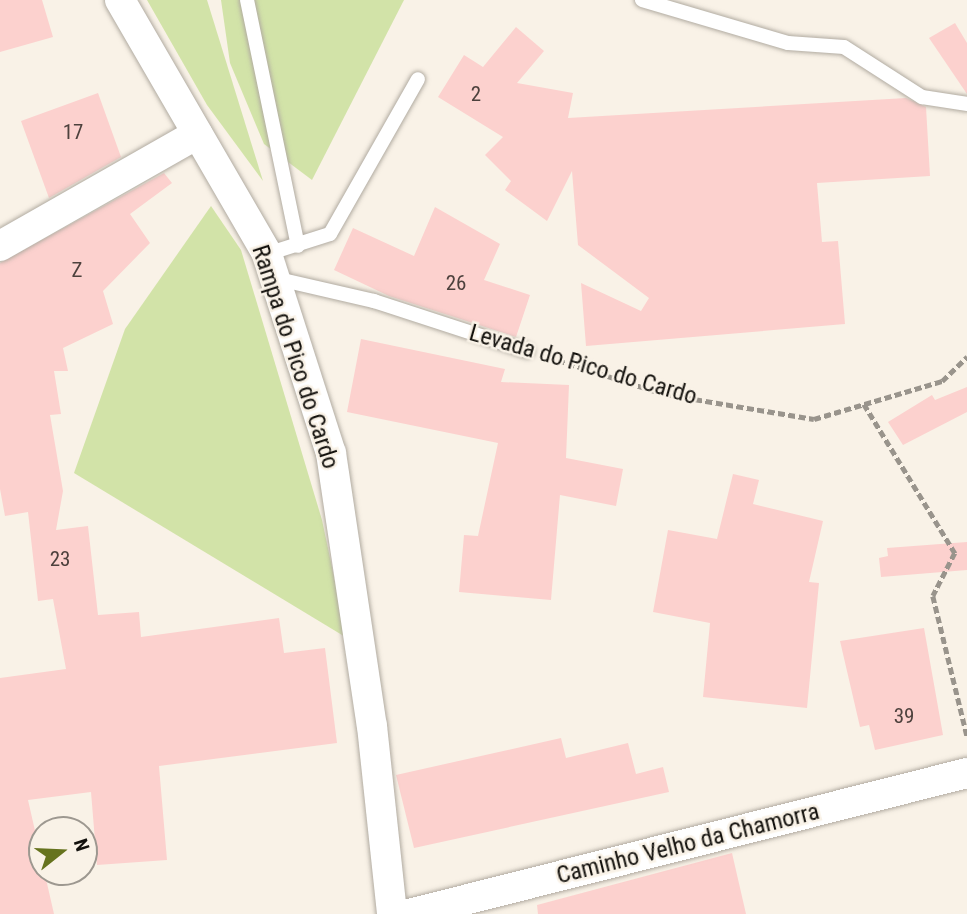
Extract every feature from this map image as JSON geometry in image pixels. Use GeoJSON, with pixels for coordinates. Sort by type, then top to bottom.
{"type":"FeatureCollection","features":[{"type":"Feature","properties":{"kind":"street","name":"Rampa do Pico do Cardo"},"geometry":{"type":"LineString","coordinates":[[120,0],[270,266],[331,453],[372,726],[392,914]]}},
{"type":"Feature","properties":{"kind":"street"},"geometry":{"type":"LineString","coordinates":[[0,246],[197,134]]}},
{"type":"Feature","properties":{"kind":"street","name":"Caminho Velho da Chamorra"},"geometry":{"type":"LineString","coordinates":[[409,914],[967,773]]}},
{"type":"Feature","properties":{"kind":"lane"},"geometry":{"type":"LineString","coordinates":[[247,0],[298,246]]}},
{"type":"Feature","properties":{"kind":"lane"},"geometry":{"type":"LineString","coordinates":[[642,0],[788,43],[844,47],[922,97],[967,104]]}},
{"type":"Feature","properties":{"kind":"lane"},"geometry":{"type":"LineString","coordinates":[[270,266],[298,246],[330,234],[418,79]]}},
{"type":"Feature","properties":{"kind":"lane","name":"Levada do Pico do Cardo"},"geometry":{"type":"LineString","coordinates":[[270,266],[527,351]]}},
{"type":"Feature","properties":{"kind":"path","name":"Levada do Pico do Cardo"},"geometry":{"type":"LineString","coordinates":[[527,351],[664,394],[814,419],[942,381],[967,356]]}},
{"type":"Feature","properties":{"kind":"path"},"geometry":{"type":"LineString","coordinates":[[864,404],[955,553],[933,596],[967,736]]}},
{"type":"Feature","properties":{"kind":"green space"},"geometry":{"type":"Polygon","coordinates":[[[147,0],[207,0],[263,181],[207,105],[147,0]]]}},
{"type":"Feature","properties":{"kind":"green space"},"geometry":{"type":"Polygon","coordinates":[[[221,0],[404,0],[312,180],[264,144],[230,63],[221,0]]]}},
{"type":"Feature","properties":{"kind":"green space"},"geometry":{"type":"Polygon","coordinates":[[[211,206],[241,250],[322,520],[347,638],[74,473],[125,329],[211,206]]]}},
{"type":"Feature","properties":{"kind":"building"},"geometry":{"type":"Polygon","coordinates":[[[0,0],[42,0],[53,37],[0,52],[0,0]]]}},
{"type":"Feature","properties":{"kind":"building"},"geometry":{"type":"Polygon","coordinates":[[[955,23],[967,43],[967,94],[929,38],[955,23]]]}},
{"type":"Feature","properties":{"kind":"building"},"geometry":{"type":"Polygon","coordinates":[[[516,27],[544,51],[517,83],[573,93],[568,118],[906,98],[926,107],[930,176],[817,183],[822,242],[838,241],[845,324],[586,346],[581,283],[641,311],[649,298],[578,245],[572,171],[547,221],[505,190],[511,181],[485,155],[503,137],[438,97],[464,55],[483,67],[516,27]]]}},
{"type":"Feature","properties":{"kind":"building"},"geometry":{"type":"Polygon","coordinates":[[[98,93],[121,157],[49,198],[21,121],[98,93]]]}},
{"type":"Feature","properties":{"kind":"building"},"geometry":{"type":"Polygon","coordinates":[[[164,173],[172,183],[130,214],[150,243],[103,291],[113,324],[63,348],[68,371],[54,371],[61,414],[50,415],[63,491],[56,530],[88,526],[98,615],[139,612],[141,637],[279,618],[284,653],[325,648],[337,743],[159,766],[167,860],[98,865],[98,816],[93,816],[91,792],[28,800],[32,816],[28,816],[28,886],[48,886],[54,914],[0,914],[0,678],[66,669],[53,599],[38,601],[28,512],[5,516],[0,489],[0,263],[164,173]]]}},
{"type":"Feature","properties":{"kind":"building"},"geometry":{"type":"Polygon","coordinates":[[[435,207],[500,244],[484,280],[530,295],[516,337],[389,296],[334,270],[353,228],[414,256],[435,207]]]}},
{"type":"Feature","properties":{"kind":"building"},"geometry":{"type":"Polygon","coordinates":[[[361,339],[505,369],[501,382],[569,385],[566,458],[623,469],[616,506],[560,495],[551,600],[459,592],[464,535],[478,536],[498,443],[347,412],[361,339]]]}},
{"type":"Feature","properties":{"kind":"building"},"geometry":{"type":"Polygon","coordinates":[[[967,387],[967,412],[903,445],[888,422],[932,395],[935,400],[967,387]]]}},
{"type":"Feature","properties":{"kind":"building"},"geometry":{"type":"Polygon","coordinates":[[[733,474],[759,480],[753,504],[823,521],[809,582],[819,583],[807,708],[703,697],[710,623],[653,612],[668,530],[717,539],[733,474]]]}},
{"type":"Feature","properties":{"kind":"building"},"geometry":{"type":"Polygon","coordinates":[[[967,542],[967,570],[881,577],[879,558],[888,556],[887,548],[967,542]]]}},
{"type":"Feature","properties":{"kind":"building"},"geometry":{"type":"Polygon","coordinates":[[[924,628],[943,735],[875,750],[869,725],[860,727],[840,641],[924,628]]]}},
{"type":"Feature","properties":{"kind":"building"},"geometry":{"type":"Polygon","coordinates":[[[561,738],[566,758],[628,743],[636,774],[663,767],[669,792],[414,848],[396,775],[561,738]]]}},
{"type":"Feature","properties":{"kind":"building"},"geometry":{"type":"Polygon","coordinates":[[[732,853],[746,914],[538,914],[537,905],[732,853]]]}}]}
